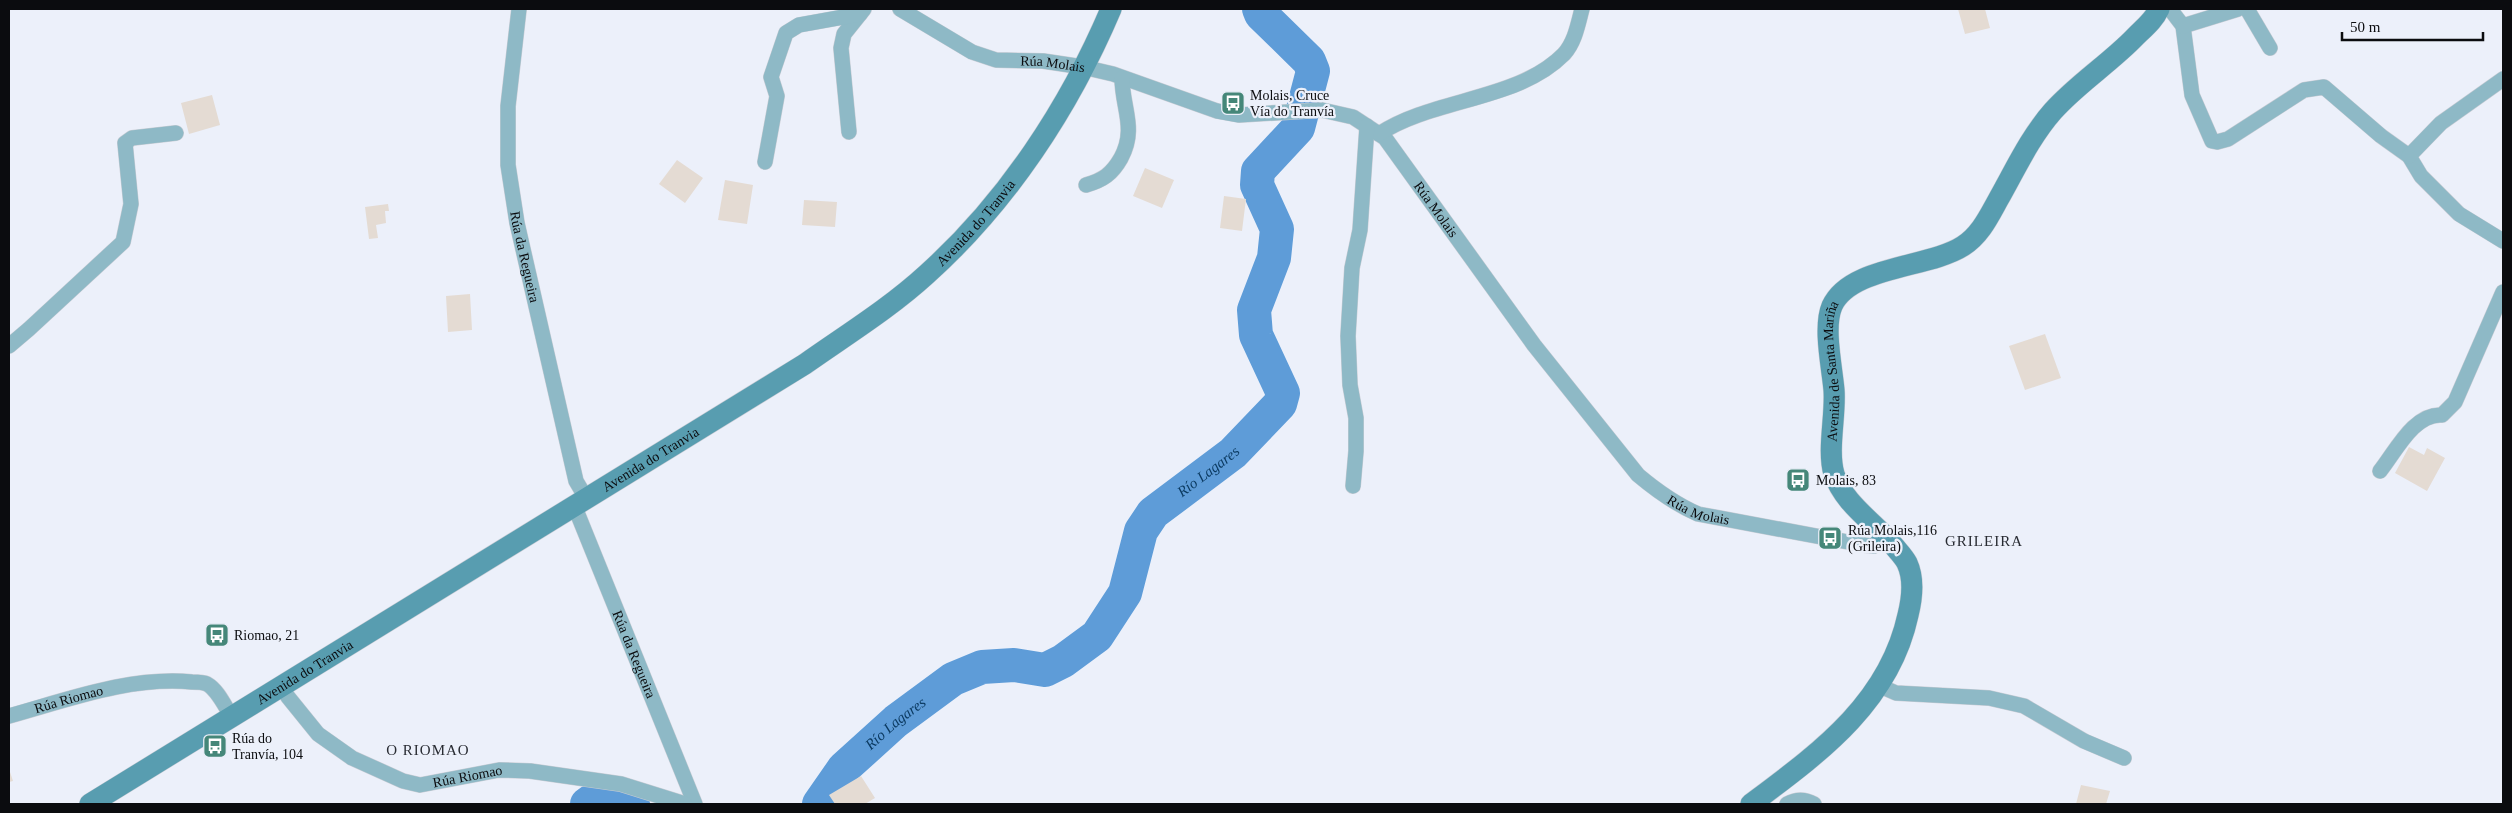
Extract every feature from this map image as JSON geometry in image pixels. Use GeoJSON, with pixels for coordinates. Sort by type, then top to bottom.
{"type":"FeatureCollection","features":[{"type":"Feature","properties":{"kind":"main road","name":"Avenida do Tranvia"},"geometry":{"type":"LineString","coordinates":[[90,804],[805,364],[887,307],[927,274],[985,217],[1062,106],[1111,9]]}},
{"type":"Feature","properties":{"kind":"main road","name":"Avenida de Santa Mariña"},"geometry":{"type":"LineString","coordinates":[[1751,804],[1842,730],[1880,686],[1904,636],[1911,602],[1911,581],[1907,562],[1888,539],[1843,494],[1833,472],[1835,407],[1828,322],[1832,305],[1845,290],[1865,278],[1938,257],[1962,247],[1978,234],[2036,133],[2054,110],[2127,45],[2153,19],[2159,9]]}},
{"type":"Feature","properties":{"kind":"street","name":"Rúa da Regueira"},"geometry":{"type":"LineString","coordinates":[[519,9],[508,106],[508,165],[517,223],[580,502],[695,804]]}},
{"type":"Feature","properties":{"kind":"street","name":"Rúa Molais"},"geometry":{"type":"LineString","coordinates":[[900,9],[972,52],[996,60],[1043,61],[1083,67],[1217,110],[1240,115],[1322,110],[1353,117],[1385,138],[1534,345],[1638,475],[1659,492],[1680,506],[1698,514],[1864,545],[1874,546],[1888,539]]}},
{"type":"Feature","properties":{"kind":"street"},"geometry":{"type":"LineString","coordinates":[[1353,486],[1356,418],[1350,385],[1348,336],[1352,268],[1360,230],[1373,130],[1392,126],[1431,110],[1490,95],[1534,75],[1565,53],[1573,40],[1582,9]]}},
{"type":"Feature","properties":{"kind":"street"},"geometry":{"type":"LineString","coordinates":[[2170,9],[2183,26],[2192,95],[2212,141],[2217,142],[2228,139],[2304,90],[2317,86],[2330,90],[2382,136],[2409,156],[2422,176],[2459,214],[2503,240]]}},
{"type":"Feature","properties":{"kind":"street"},"geometry":{"type":"LineString","coordinates":[[2183,26],[2238,9]]}},
{"type":"Feature","properties":{"kind":"street"},"geometry":{"type":"LineString","coordinates":[[2247,9],[2270,48]]}},
{"type":"Feature","properties":{"kind":"street"},"geometry":{"type":"LineString","coordinates":[[849,132],[841,48],[844,34],[862,12]]}},
{"type":"Feature","properties":{"kind":"street"},"geometry":{"type":"LineString","coordinates":[[766,162],[777,96],[771,77],[786,33],[799,24],[862,12]]}},
{"type":"Feature","properties":{"kind":"street"},"geometry":{"type":"LineString","coordinates":[[1086,185],[1108,176],[1127,146],[1129,127],[1122,90],[1122,78]]}},
{"type":"Feature","properties":{"kind":"street"},"geometry":{"type":"LineString","coordinates":[[2409,156],[2441,123],[2503,79]]}},
{"type":"Feature","properties":{"kind":"street"},"geometry":{"type":"LineString","coordinates":[[9,346],[30,329],[122,242],[131,204],[125,143],[132,138],[176,133]]}},
{"type":"Feature","properties":{"kind":"street"},"geometry":{"type":"LineString","coordinates":[[2380,471],[2416,425],[2429,415],[2442,415],[2455,402],[2503,292]]}},
{"type":"Feature","properties":{"kind":"street","name":"Rúa Riomao"},"geometry":{"type":"LineString","coordinates":[[9,716],[108,689],[159,681],[183,681],[206,683],[215,690],[232,717]]}},
{"type":"Feature","properties":{"kind":"street","name":"Rúa Riomao"},"geometry":{"type":"LineString","coordinates":[[281,686],[318,734],[352,758],[403,782],[420,785],[499,770],[530,771],[621,784],[685,804]]}},
{"type":"Feature","properties":{"kind":"street"},"geometry":{"type":"LineString","coordinates":[[1880,686],[1896,692],[1988,698],[2024,706],[2084,741],[2124,758]]}},
{"type":"Feature","properties":{"kind":"street"},"geometry":{"type":"LineString","coordinates":[[1787,804],[1792,801],[1805,800],[1814,804]]}},
{"type":"Feature","properties":{"kind":"building"},"geometry":{"type":"Polygon","coordinates":[[[1958,9],[1985,9],[1990,28],[1965,34],[1958,9]]]}},
{"type":"Feature","properties":{"kind":"building"},"geometry":{"type":"Polygon","coordinates":[[[212,95],[220,125],[189,134],[181,103],[212,95]]]}},
{"type":"Feature","properties":{"kind":"building"},"geometry":{"type":"Polygon","coordinates":[[[677,160],[703,178],[685,203],[659,184],[677,160]]]}},
{"type":"Feature","properties":{"kind":"building"},"geometry":{"type":"Polygon","coordinates":[[[1145,168],[1174,180],[1162,208],[1133,196],[1145,168]]]}},
{"type":"Feature","properties":{"kind":"building"},"geometry":{"type":"Polygon","coordinates":[[[725,180],[753,185],[747,224],[718,220],[725,180]]]}},
{"type":"Feature","properties":{"kind":"building"},"geometry":{"type":"Polygon","coordinates":[[[1224,196],[1246,199],[1242,231],[1220,228],[1224,196]]]}},
{"type":"Feature","properties":{"kind":"building"},"geometry":{"type":"Polygon","coordinates":[[[804,200],[837,202],[835,227],[802,225],[804,200]]]}},
{"type":"Feature","properties":{"kind":"building"},"geometry":{"type":"Polygon","coordinates":[[[388,204],[389,211],[385,211],[386,223],[376,225],[378,238],[369,239],[365,207],[388,204]]]}},
{"type":"Feature","properties":{"kind":"building"},"geometry":{"type":"Polygon","coordinates":[[[470,294],[472,330],[448,332],[446,296],[470,294]]]}},
{"type":"Feature","properties":{"kind":"building"},"geometry":{"type":"Polygon","coordinates":[[[2045,334],[2061,378],[2025,390],[2009,346],[2045,334]]]}},
{"type":"Feature","properties":{"kind":"building"},"geometry":{"type":"Polygon","coordinates":[[[2409,447],[2424,455],[2427,448],[2445,458],[2427,491],[2395,473],[2409,447]]]}},
{"type":"Feature","properties":{"kind":"building"},"geometry":{"type":"Polygon","coordinates":[[[9,769],[13,781],[9,782],[9,769]]]}},
{"type":"Feature","properties":{"kind":"building"},"geometry":{"type":"Polygon","coordinates":[[[861,776],[875,798],[865,804],[835,804],[829,795],[861,776]]]}},
{"type":"Feature","properties":{"kind":"building"},"geometry":{"type":"Polygon","coordinates":[[[2081,785],[2110,791],[2106,804],[2076,804],[2081,785]]]}},
{"type":"Feature","properties":{"kind":"waterway","name":"Río Lagares"},"geometry":{"type":"LineString","coordinates":[[819,804],[844,768],[896,721],[953,679],[982,667],[1014,665],[1045,670],[1063,661],[1097,636],[1125,593],[1141,531],[1153,513],[1233,453],[1280,404],[1283,393],[1256,335],[1254,310],[1274,258],[1277,229],[1257,185],[1258,171],[1298,128],[1313,71],[1309,61],[1261,14],[1259,9]]}},
{"type":"Feature","properties":{"kind":"waterway","name":"Río Lagares"},"geometry":{"type":"LineString","coordinates":[[587,804],[597,799],[616,800],[633,804]]}},
{"type":"Feature","properties":{"kind":"place","name":"Molais, Cruce Vía do Tranvía"},"geometry":{"type":"Point","coordinates":[1233,103]}},
{"type":"Feature","properties":{"kind":"place","name":"Molais, 83"},"geometry":{"type":"Point","coordinates":[1798,480]}},
{"type":"Feature","properties":{"kind":"place","name":"Rúa Molais,116 (Grileira)"},"geometry":{"type":"Point","coordinates":[1830,538]}},
{"type":"Feature","properties":{"kind":"place","name":"Riomao, 21"},"geometry":{"type":"Point","coordinates":[217,635]}},
{"type":"Feature","properties":{"kind":"place","name":"Rúa do Tranvía, 104"},"geometry":{"type":"Point","coordinates":[215,746]}},
{"type":"Feature","properties":{"kind":"district","name":"GRILEIRA"},"geometry":{"type":"Point","coordinates":[1984,541]}},
{"type":"Feature","properties":{"kind":"district","name":"O RIOMAO"},"geometry":{"type":"Point","coordinates":[428,750]}}]}
